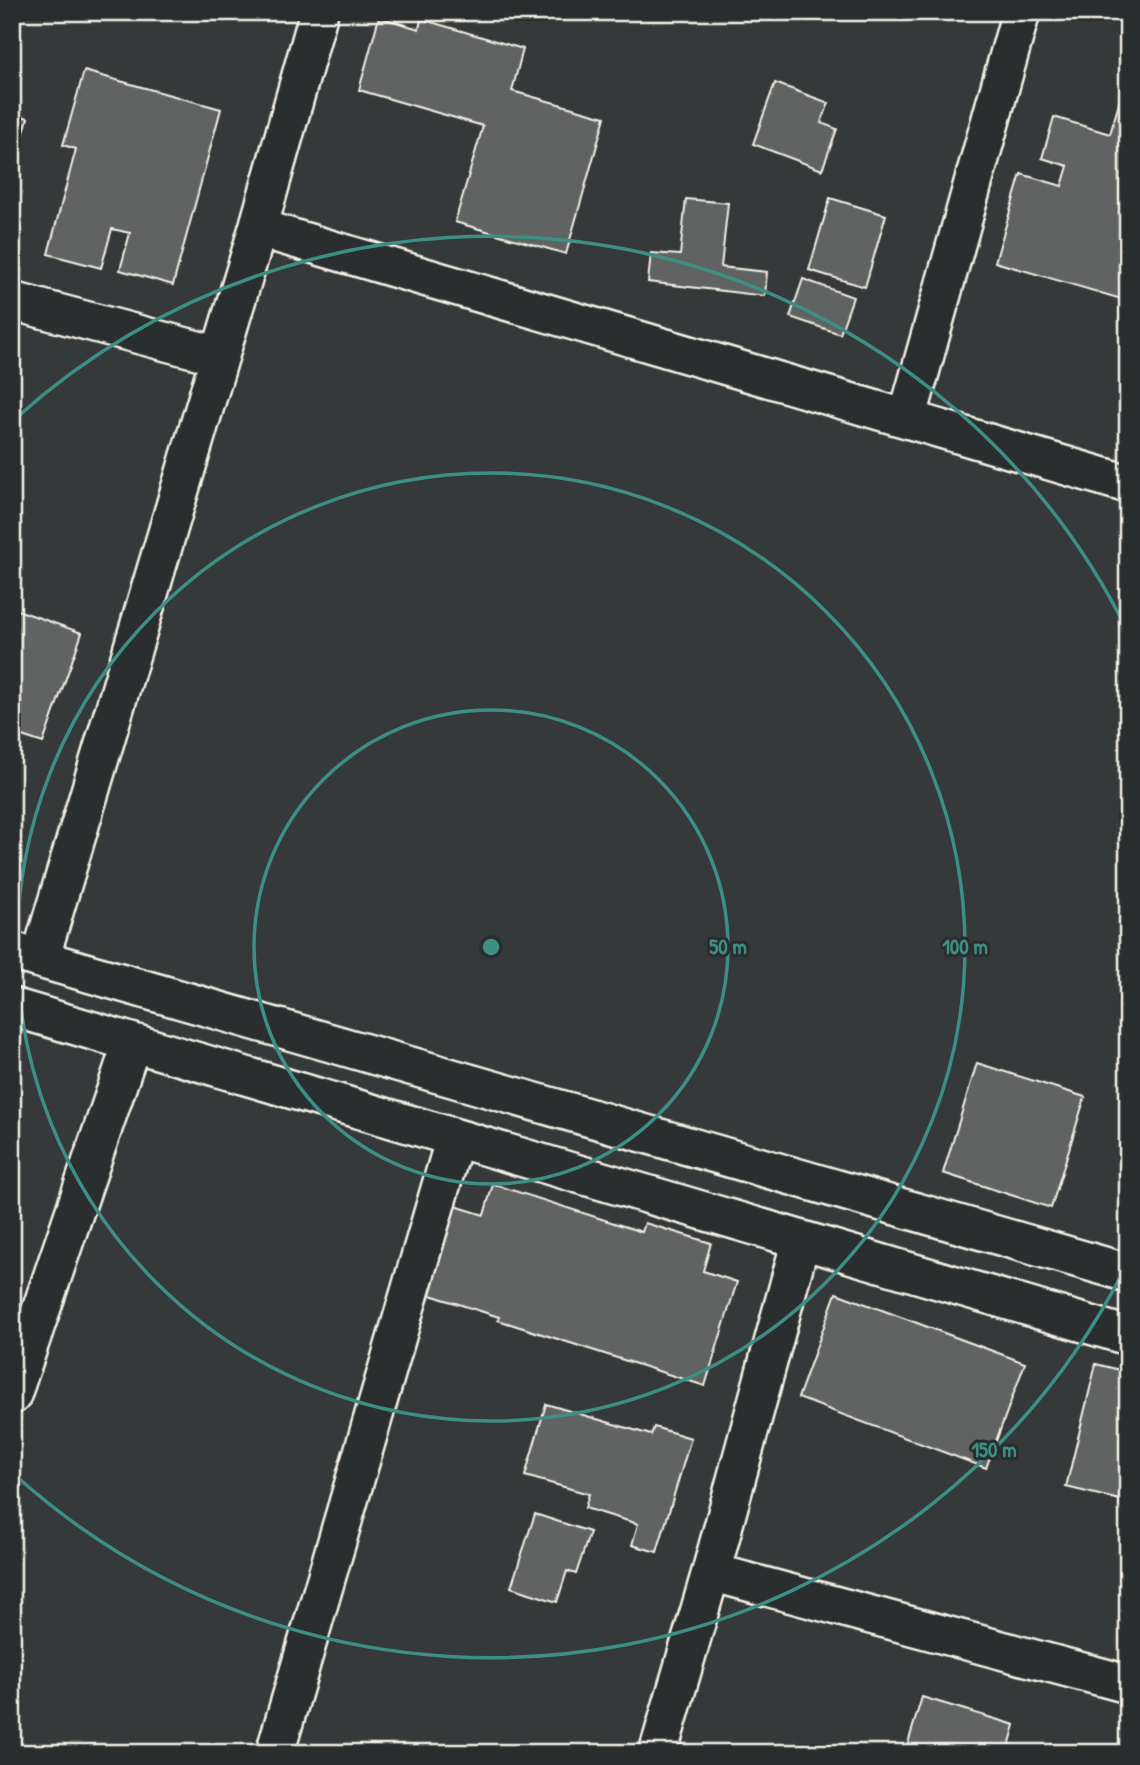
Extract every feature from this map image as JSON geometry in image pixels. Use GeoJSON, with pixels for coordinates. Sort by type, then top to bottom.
{"type":"FeatureCollection","features":[{"type":"Feature","properties":{"kind":"street"},"geometry":{"type":"LineString","coordinates":[[319,12],[220,356],[26,955],[1128,1273]]}},
{"type":"Feature","properties":{"kind":"street"},"geometry":{"type":"LineString","coordinates":[[907,419],[1021,12]]}},
{"type":"Feature","properties":{"kind":"street"},"geometry":{"type":"LineString","coordinates":[[258,228],[1128,484]]}},
{"type":"Feature","properties":{"kind":"street"},"geometry":{"type":"LineString","coordinates":[[12,301],[220,356]]}},
{"type":"Feature","properties":{"kind":"street"},"geometry":{"type":"LineString","coordinates":[[12,1007],[1128,1336]]}},
{"type":"Feature","properties":{"kind":"street"},"geometry":{"type":"LineString","coordinates":[[12,1395],[132,1042]]}},
{"type":"Feature","properties":{"kind":"street"},"geometry":{"type":"LineString","coordinates":[[275,1753],[455,1138]]}},
{"type":"Feature","properties":{"kind":"street"},"geometry":{"type":"LineString","coordinates":[[658,1753],[711,1572],[801,1240]]}},
{"type":"Feature","properties":{"kind":"street"},"geometry":{"type":"LineString","coordinates":[[711,1572],[1121,1682]]}},
{"type":"Feature","properties":{"kind":"building"},"geometry":{"type":"Polygon","coordinates":[[[379,17],[419,29],[421,19],[523,49],[512,91],[605,117],[566,254],[455,222],[483,126],[359,90],[379,17]]]}},
{"type":"Feature","properties":{"kind":"building"},"geometry":{"type":"Polygon","coordinates":[[[84,71],[221,109],[173,285],[120,270],[130,233],[112,229],[101,268],[48,254],[76,149],[63,145],[84,71]]]}},
{"type":"Feature","properties":{"kind":"building"},"geometry":{"type":"Polygon","coordinates":[[[775,83],[829,103],[821,123],[837,129],[822,170],[753,144],[775,83]]]}},
{"type":"Feature","properties":{"kind":"building"},"geometry":{"type":"Polygon","coordinates":[[[1120,100],[1128,102],[1128,301],[995,262],[1021,174],[1062,186],[1068,166],[1042,158],[1054,117],[1110,134],[1120,100]]]}},
{"type":"Feature","properties":{"kind":"building"},"geometry":{"type":"Polygon","coordinates":[[[12,113],[28,118],[12,175],[12,113]]]}},
{"type":"Feature","properties":{"kind":"building"},"geometry":{"type":"Polygon","coordinates":[[[830,198],[886,215],[865,287],[809,270],[830,198]]]}},
{"type":"Feature","properties":{"kind":"building"},"geometry":{"type":"Polygon","coordinates":[[[686,199],[728,203],[721,267],[767,272],[765,296],[648,282],[651,253],[680,255],[686,199]]]}},
{"type":"Feature","properties":{"kind":"building"},"geometry":{"type":"Polygon","coordinates":[[[803,279],[853,297],[840,334],[790,317],[803,279]]]}},
{"type":"Feature","properties":{"kind":"building"},"geometry":{"type":"Polygon","coordinates":[[[12,608],[82,633],[43,743],[19,735],[22,726],[12,722],[12,608]]]}},
{"type":"Feature","properties":{"kind":"building"},"geometry":{"type":"Polygon","coordinates":[[[977,1063],[1085,1097],[1051,1208],[943,1173],[977,1063]]]}},
{"type":"Feature","properties":{"kind":"building"},"geometry":{"type":"Polygon","coordinates":[[[493,1184],[642,1232],[645,1223],[711,1243],[703,1271],[737,1282],[705,1386],[498,1320],[499,1317],[424,1293],[452,1205],[484,1215],[493,1184]]]}},
{"type":"Feature","properties":{"kind":"building"},"geometry":{"type":"Polygon","coordinates":[[[836,1293],[1025,1363],[986,1468],[798,1398],[836,1293]]]}},
{"type":"Feature","properties":{"kind":"building"},"geometry":{"type":"Polygon","coordinates":[[[1096,1364],[1128,1372],[1128,1502],[1066,1487],[1096,1364]]]}},
{"type":"Feature","properties":{"kind":"building"},"geometry":{"type":"Polygon","coordinates":[[[546,1404],[651,1435],[654,1427],[691,1438],[657,1552],[632,1545],[638,1524],[585,1508],[589,1494],[525,1476],[546,1404]]]}},
{"type":"Feature","properties":{"kind":"building"},"geometry":{"type":"Polygon","coordinates":[[[535,1514],[590,1532],[576,1574],[567,1571],[557,1602],[511,1587],[535,1514]]]}},
{"type":"Feature","properties":{"kind":"building"},"geometry":{"type":"Polygon","coordinates":[[[922,1697],[1015,1725],[1007,1753],[905,1753],[922,1697]]]}}]}
